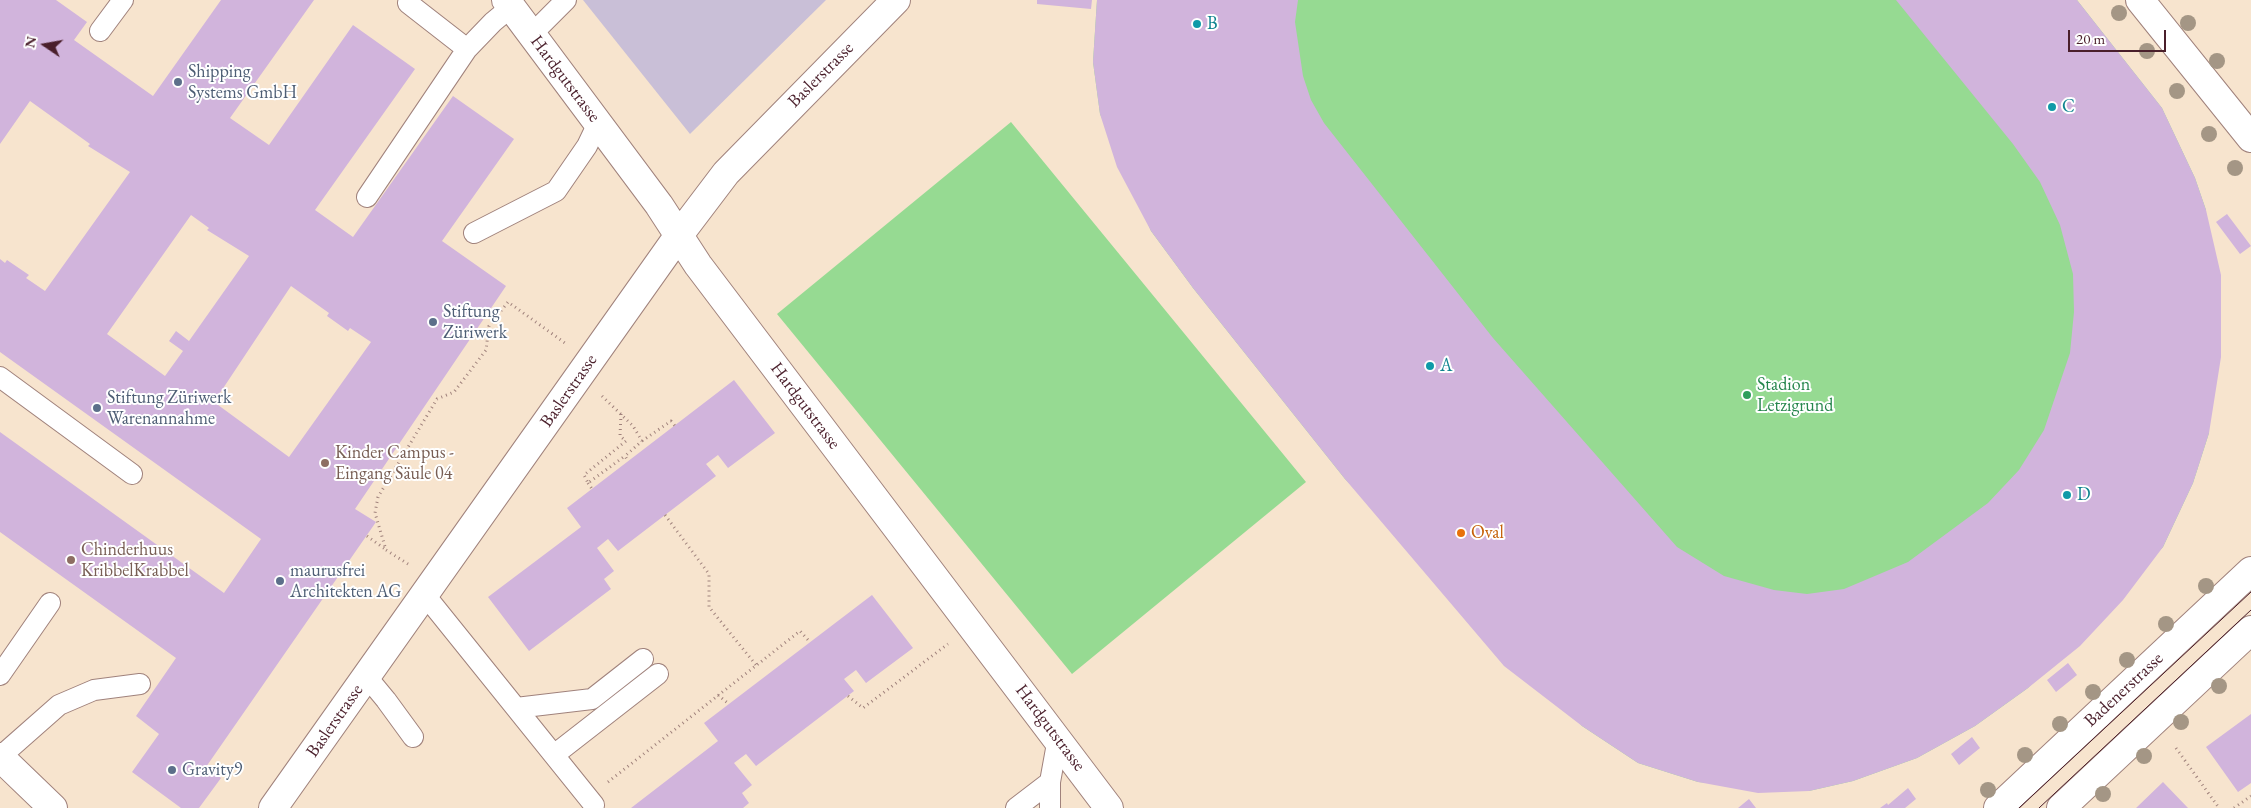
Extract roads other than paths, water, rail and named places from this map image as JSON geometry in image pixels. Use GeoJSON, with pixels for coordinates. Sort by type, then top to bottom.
{"type":"FeatureCollection","features":[{"type":"Feature","properties":{"kind":"street","name":"Baslerstrasse"},"geometry":{"type":"LineString","coordinates":[[274,808],[679,235],[740,157],[896,0]]}},
{"type":"Feature","properties":{"kind":"street"},"geometry":{"type":"LineString","coordinates":[[2140,0],[2251,138]]}},
{"type":"Feature","properties":{"kind":"street","name":"Hardgutstrasse"},"geometry":{"type":"LineString","coordinates":[[508,4],[598,123],[679,235],[698,265],[1110,808]]}},
{"type":"Feature","properties":{"kind":"street","name":"Badenerstrasse"},"geometry":{"type":"LineString","coordinates":[[1998,808],[2251,571]]}},
{"type":"Feature","properties":{"kind":"street"},"geometry":{"type":"LineString","coordinates":[[2061,808],[2251,630]]}},
{"type":"Feature","properties":{"kind":"street"},"geometry":{"type":"LineString","coordinates":[[0,758],[53,808]]}},
{"type":"Feature","properties":{"kind":"lane"},"geometry":{"type":"LineString","coordinates":[[100,31],[123,0]]}},
{"type":"Feature","properties":{"kind":"lane"},"geometry":{"type":"LineString","coordinates":[[532,34],[566,0]]}},
{"type":"Feature","properties":{"kind":"lane"},"geometry":{"type":"LineString","coordinates":[[408,3],[467,49]]}},
{"type":"Feature","properties":{"kind":"lane"},"geometry":{"type":"LineString","coordinates":[[367,197],[467,49],[508,4]]}},
{"type":"Feature","properties":{"kind":"lane"},"geometry":{"type":"LineString","coordinates":[[474,233],[556,191],[587,146],[598,123]]}},
{"type":"Feature","properties":{"kind":"lane"},"geometry":{"type":"LineString","coordinates":[[0,377],[132,474]]}},
{"type":"Feature","properties":{"kind":"lane"},"geometry":{"type":"LineString","coordinates":[[425,595],[591,801]]}},
{"type":"Feature","properties":{"kind":"lane"},"geometry":{"type":"LineString","coordinates":[[0,675],[50,604]]}},
{"type":"Feature","properties":{"kind":"lane"},"geometry":{"type":"LineString","coordinates":[[516,708],[592,699],[643,659]]}},
{"type":"Feature","properties":{"kind":"lane"},"geometry":{"type":"LineString","coordinates":[[554,755],[658,674]]}},
{"type":"Feature","properties":{"kind":"lane"},"geometry":{"type":"LineString","coordinates":[[367,677],[413,737]]}},
{"type":"Feature","properties":{"kind":"lane"},"geometry":{"type":"LineString","coordinates":[[0,758],[59,705],[94,690],[140,684]]}},
{"type":"Feature","properties":{"kind":"lane"},"geometry":{"type":"LineString","coordinates":[[1050,808],[1050,782],[1058,738]]}},
{"type":"Feature","properties":{"kind":"lane"},"geometry":{"type":"LineString","coordinates":[[1016,808],[1050,782]]}},
{"type":"Feature","properties":{"kind":"tram line"},"geometry":{"type":"LineString","coordinates":[[2019,808],[2251,592]]}},
{"type":"Feature","properties":{"kind":"tram line"},"geometry":{"type":"LineString","coordinates":[[2039,808],[2251,610]]}},
{"type":"Feature","properties":{"kind":"place","name":"B"},"geometry":{"type":"Point","coordinates":[1197,24]}},
{"type":"Feature","properties":{"kind":"place","name":"Shipping Systems GmbH"},"geometry":{"type":"Point","coordinates":[178,82]}},
{"type":"Feature","properties":{"kind":"place","name":"C"},"geometry":{"type":"Point","coordinates":[2052,107]}},
{"type":"Feature","properties":{"kind":"place","name":"Stiftung Züriwerk"},"geometry":{"type":"Point","coordinates":[433,322]}},
{"type":"Feature","properties":{"kind":"place","name":"A"},"geometry":{"type":"Point","coordinates":[1430,366]}},
{"type":"Feature","properties":{"kind":"place","name":"Stadion Letzigrund"},"geometry":{"type":"Point","coordinates":[1747,395]}},
{"type":"Feature","properties":{"kind":"place","name":"Stiftung Züriwerk Warenannahme"},"geometry":{"type":"Point","coordinates":[97,408]}},
{"type":"Feature","properties":{"kind":"place","name":"Kinder Campus - Eingang Säule 04"},"geometry":{"type":"Point","coordinates":[325,463]}},
{"type":"Feature","properties":{"kind":"place","name":"D"},"geometry":{"type":"Point","coordinates":[2067,495]}},
{"type":"Feature","properties":{"kind":"place","name":"Oval"},"geometry":{"type":"Point","coordinates":[1461,533]}},
{"type":"Feature","properties":{"kind":"place","name":"Chinderhuus KribbelKrabbel"},"geometry":{"type":"Point","coordinates":[71,560]}},
{"type":"Feature","properties":{"kind":"place","name":"maurusfrei Architekten AG"},"geometry":{"type":"Point","coordinates":[280,581]}},
{"type":"Feature","properties":{"kind":"place","name":"Gravity9"},"geometry":{"type":"Point","coordinates":[172,770]}}]}
